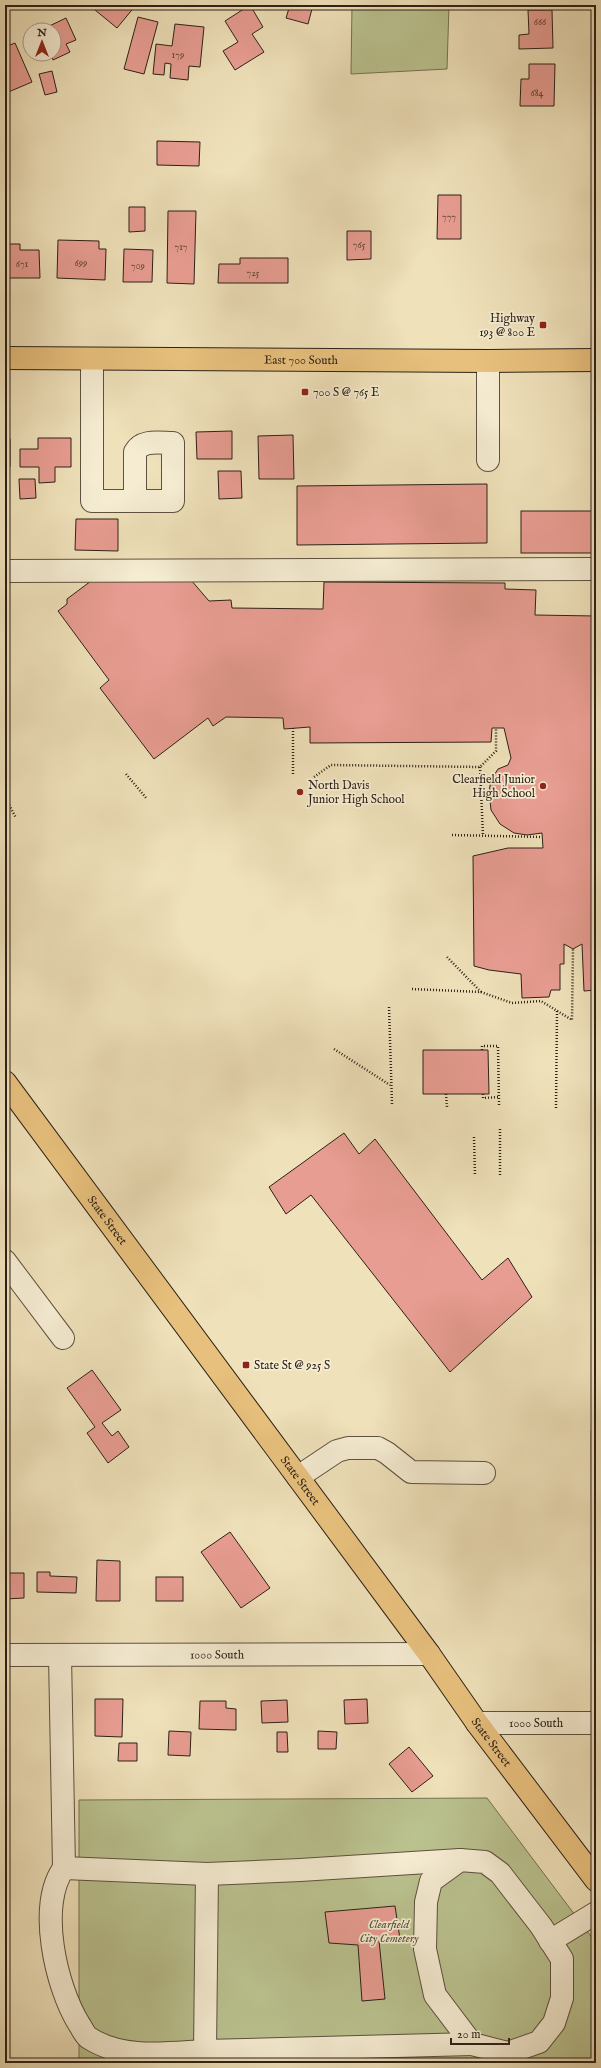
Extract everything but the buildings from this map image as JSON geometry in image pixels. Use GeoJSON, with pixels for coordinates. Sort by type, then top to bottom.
{"type":"FeatureCollection","features":[{"type":"Feature","properties":{"kind":"main road","name":"East 700 South"},"geometry":{"type":"LineString","coordinates":[[5,358],[488,361],[596,360]]}},
{"type":"Feature","properties":{"kind":"main road","name":"State Street"},"geometry":{"type":"LineString","coordinates":[[5,1082],[429,1654],[477,1722],[596,1880]]}},
{"type":"Feature","properties":{"kind":"street"},"geometry":{"type":"LineString","coordinates":[[92,359],[92,501],[134,501],[173,501],[173,443],[141,444],[137,447],[134,452],[134,501]]}},
{"type":"Feature","properties":{"kind":"street"},"geometry":{"type":"LineString","coordinates":[[488,361],[488,460]]}},
{"type":"Feature","properties":{"kind":"street"},"geometry":{"type":"LineString","coordinates":[[5,571],[596,569]]}},
{"type":"Feature","properties":{"kind":"street"},"geometry":{"type":"LineString","coordinates":[[5,1261],[63,1338]]}},
{"type":"Feature","properties":{"kind":"street"},"geometry":{"type":"LineString","coordinates":[[298,1477],[337,1452],[348,1448],[378,1448],[387,1453],[411,1472],[484,1473]]}},
{"type":"Feature","properties":{"kind":"street","name":"1000 South"},"geometry":{"type":"LineString","coordinates":[[5,1655],[429,1654]]}},
{"type":"Feature","properties":{"kind":"street"},"geometry":{"type":"LineString","coordinates":[[60,1655],[64,1868],[57,1878],[52,1898],[51,1926],[55,1957],[68,2004],[88,2038],[108,2048],[144,2054],[472,2044],[508,2053],[539,2042],[554,2023],[562,1998],[562,1959],[500,1873],[485,1862],[460,1860],[207,1874],[64,1868]]}},
{"type":"Feature","properties":{"kind":"street","name":"1000 South"},"geometry":{"type":"LineString","coordinates":[[477,1722],[596,1723]]}},
{"type":"Feature","properties":{"kind":"street"},"geometry":{"type":"LineString","coordinates":[[460,1860],[431,1881],[426,1902],[424,1949],[435,1995],[472,2044]]}},
{"type":"Feature","properties":{"kind":"street"},"geometry":{"type":"LineString","coordinates":[[205,2051],[207,1874]]}},
{"type":"Feature","properties":{"kind":"street"},"geometry":{"type":"LineString","coordinates":[[550,1941],[596,1913]]}},
{"type":"Feature","properties":{"kind":"path"},"geometry":{"type":"LineString","coordinates":[[294,728],[294,776]]}},
{"type":"Feature","properties":{"kind":"path"},"geometry":{"type":"LineString","coordinates":[[314,777],[331,765],[480,767],[496,751],[496,728]]}},
{"type":"Feature","properties":{"kind":"path"},"geometry":{"type":"LineString","coordinates":[[480,767],[483,836]]}},
{"type":"Feature","properties":{"kind":"path"},"geometry":{"type":"LineString","coordinates":[[126,774],[147,799]]}},
{"type":"Feature","properties":{"kind":"path"},"geometry":{"type":"LineString","coordinates":[[5,798],[16,818]]}},
{"type":"Feature","properties":{"kind":"path"},"geometry":{"type":"LineString","coordinates":[[452,835],[542,837]]}},
{"type":"Feature","properties":{"kind":"path"},"geometry":{"type":"LineString","coordinates":[[412,989],[481,992],[512,1003],[541,1001],[572,1020],[573,949]]}},
{"type":"Feature","properties":{"kind":"path"},"geometry":{"type":"LineString","coordinates":[[447,957],[481,992]]}},
{"type":"Feature","properties":{"kind":"path"},"geometry":{"type":"LineString","coordinates":[[389,1008],[390,1085],[392,1104]]}},
{"type":"Feature","properties":{"kind":"path"},"geometry":{"type":"LineString","coordinates":[[556,1011],[556,1108]]}},
{"type":"Feature","properties":{"kind":"path"},"geometry":{"type":"LineString","coordinates":[[482,1050],[482,1046],[498,1046],[499,1105]]}},
{"type":"Feature","properties":{"kind":"path"},"geometry":{"type":"LineString","coordinates":[[334,1049],[390,1085]]}},
{"type":"Feature","properties":{"kind":"path"},"geometry":{"type":"LineString","coordinates":[[446,1094],[447,1107]]}},
{"type":"Feature","properties":{"kind":"path"},"geometry":{"type":"LineString","coordinates":[[483,1094],[483,1098],[499,1097]]}},
{"type":"Feature","properties":{"kind":"path"},"geometry":{"type":"LineString","coordinates":[[500,1129],[500,1177]]}},
{"type":"Feature","properties":{"kind":"path"},"geometry":{"type":"LineString","coordinates":[[474,1137],[475,1176]]}},
{"type":"Feature","properties":{"kind":"green space"},"geometry":{"type":"Polygon","coordinates":[[[352,5],[449,5],[447,69],[351,74],[352,5]]]}},
{"type":"Feature","properties":{"kind":"green space"},"geometry":{"type":"Polygon","coordinates":[[[591,1431],[596,1431],[596,1603],[592,1603],[591,1431]]]}},
{"type":"Feature","properties":{"kind":"green space","name":"Clearfield City Cemetery"},"geometry":{"type":"Polygon","coordinates":[[[487,1798],[596,1943],[596,2063],[79,2063],[79,1800],[487,1798]]]}},
{"type":"Feature","properties":{"kind":"place","name":"Highway 193 @ 800 E"},"geometry":{"type":"Point","coordinates":[543,325]}},
{"type":"Feature","properties":{"kind":"place","name":"700 S @ 765 E"},"geometry":{"type":"Point","coordinates":[305,392]}},
{"type":"Feature","properties":{"kind":"place","name":"Clearfield Junior High School"},"geometry":{"type":"Point","coordinates":[543,786]}},
{"type":"Feature","properties":{"kind":"place","name":"North Davis Junior High School"},"geometry":{"type":"Point","coordinates":[300,792]}},
{"type":"Feature","properties":{"kind":"place","name":"State St @ 925 S"},"geometry":{"type":"Point","coordinates":[246,1365]}}]}
